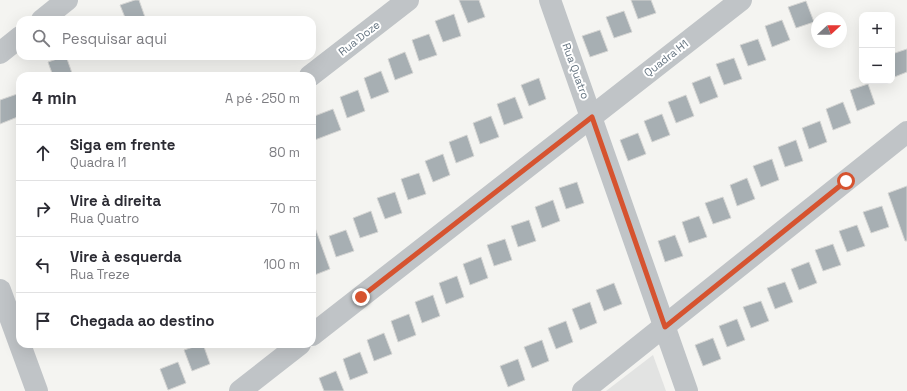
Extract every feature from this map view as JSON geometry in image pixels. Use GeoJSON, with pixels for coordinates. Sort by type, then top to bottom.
{"type":"FeatureCollection","features":[{"type":"Feature","properties":{"kind":"street"},"geometry":{"type":"LineString","coordinates":[[47,16],[67,0]]}},
{"type":"Feature","properties":{"kind":"street","name":"Rua Doze"},"geometry":{"type":"LineString","coordinates":[[315,72],[408,0]]}},
{"type":"Feature","properties":{"kind":"street","name":"Rua Quatro"},"geometry":{"type":"LineString","coordinates":[[550,0],[687,391]]}},
{"type":"Feature","properties":{"kind":"street","name":"Quadra H1"},"geometry":{"type":"LineString","coordinates":[[316,332],[741,0]]}},
{"type":"Feature","properties":{"kind":"street"},"geometry":{"type":"LineString","coordinates":[[0,53],[16,40]]}},
{"type":"Feature","properties":{"kind":"street"},"geometry":{"type":"LineString","coordinates":[[583,391],[665,327],[907,132]]}},
{"type":"Feature","properties":{"kind":"street"},"geometry":{"type":"LineString","coordinates":[[7,303],[16,329]]}},
{"type":"Feature","properties":{"kind":"street"},"geometry":{"type":"LineString","coordinates":[[22,348],[37,391]]}},
{"type":"Feature","properties":{"kind":"street"},"geometry":{"type":"LineString","coordinates":[[240,391],[295,348]]}},
{"type":"Feature","properties":{"kind":"shaded area"},"geometry":{"type":"Polygon","coordinates":[[[653,355],[666,391],[606,391],[653,355]]]}},
{"type":"Feature","properties":{"kind":"building"},"geometry":{"type":"Polygon","coordinates":[[[139,0],[145,16],[124,16],[120,5],[139,0]]]}},
{"type":"Feature","properties":{"kind":"building"},"geometry":{"type":"Polygon","coordinates":[[[459,0],[479,0],[485,17],[468,23],[459,0]]]}},
{"type":"Feature","properties":{"kind":"building"},"geometry":{"type":"Polygon","coordinates":[[[631,0],[651,0],[656,13],[638,19],[631,0]]]}},
{"type":"Feature","properties":{"kind":"building"},"geometry":{"type":"Polygon","coordinates":[[[806,1],[811,14],[811,23],[796,28],[788,7],[806,1]]]}},
{"type":"Feature","properties":{"kind":"building"},"geometry":{"type":"Polygon","coordinates":[[[624,11],[632,32],[614,38],[606,17],[624,11]]]}},
{"type":"Feature","properties":{"kind":"building"},"geometry":{"type":"Polygon","coordinates":[[[454,14],[461,36],[443,42],[435,21],[454,14]]]}},
{"type":"Feature","properties":{"kind":"building"},"geometry":{"type":"Polygon","coordinates":[[[782,20],[790,40],[772,47],[765,26],[782,20]]]}},
{"type":"Feature","properties":{"kind":"building"},"geometry":{"type":"Polygon","coordinates":[[[600,30],[608,51],[590,57],[582,36],[600,30]]]}},
{"type":"Feature","properties":{"kind":"building"},"geometry":{"type":"Polygon","coordinates":[[[429,34],[437,55],[419,61],[412,40],[429,34]]]}},
{"type":"Feature","properties":{"kind":"building"},"geometry":{"type":"Polygon","coordinates":[[[758,39],[766,60],[748,66],[740,45],[758,39]]]}},
{"type":"Feature","properties":{"kind":"building"},"geometry":{"type":"Polygon","coordinates":[[[907,49],[907,72],[895,77],[895,53],[907,49]]]}},
{"type":"Feature","properties":{"kind":"building"},"geometry":{"type":"Polygon","coordinates":[[[405,52],[413,73],[395,80],[388,59],[405,52]]]}},
{"type":"Feature","properties":{"kind":"building"},"geometry":{"type":"Polygon","coordinates":[[[734,58],[742,79],[724,85],[716,64],[734,58]]]}},
{"type":"Feature","properties":{"kind":"building"},"geometry":{"type":"Polygon","coordinates":[[[54,60],[67,60],[72,72],[52,72],[48,62],[54,60]]]}},
{"type":"Feature","properties":{"kind":"building"},"geometry":{"type":"Polygon","coordinates":[[[381,71],[389,92],[371,99],[364,78],[381,71]]]}},
{"type":"Feature","properties":{"kind":"building"},"geometry":{"type":"Polygon","coordinates":[[[710,76],[718,97],[700,104],[692,83],[710,76]]]}},
{"type":"Feature","properties":{"kind":"building"},"geometry":{"type":"Polygon","coordinates":[[[539,78],[546,99],[529,106],[521,85],[539,78]]]}},
{"type":"Feature","properties":{"kind":"building"},"geometry":{"type":"Polygon","coordinates":[[[868,84],[875,104],[857,111],[850,90],[868,84]]]}},
{"type":"Feature","properties":{"kind":"building"},"geometry":{"type":"Polygon","coordinates":[[[358,90],[365,111],[347,118],[340,97],[358,90]]]}},
{"type":"Feature","properties":{"kind":"building"},"geometry":{"type":"Polygon","coordinates":[[[16,94],[16,118],[0,124],[0,100],[16,94]]]}},
{"type":"Feature","properties":{"kind":"building"},"geometry":{"type":"Polygon","coordinates":[[[686,95],[694,116],[676,123],[668,102],[686,95]]]}},
{"type":"Feature","properties":{"kind":"building"},"geometry":{"type":"Polygon","coordinates":[[[515,97],[523,118],[504,125],[497,104],[515,97]]]}},
{"type":"Feature","properties":{"kind":"building"},"geometry":{"type":"Polygon","coordinates":[[[843,102],[851,123],[833,130],[826,109],[843,102]]]}},
{"type":"Feature","properties":{"kind":"building"},"geometry":{"type":"Polygon","coordinates":[[[333,109],[341,130],[316,139],[316,115],[333,109]]]}},
{"type":"Feature","properties":{"kind":"building"},"geometry":{"type":"Polygon","coordinates":[[[662,114],[670,135],[652,142],[644,121],[662,114]]]}},
{"type":"Feature","properties":{"kind":"building"},"geometry":{"type":"Polygon","coordinates":[[[491,116],[499,137],[480,144],[473,123],[491,116]]]}},
{"type":"Feature","properties":{"kind":"building"},"geometry":{"type":"Polygon","coordinates":[[[820,121],[827,142],[809,149],[802,128],[820,121]]]}},
{"type":"Feature","properties":{"kind":"building"},"geometry":{"type":"Polygon","coordinates":[[[638,133],[646,154],[628,161],[620,140],[638,133]]]}},
{"type":"Feature","properties":{"kind":"building"},"geometry":{"type":"Polygon","coordinates":[[[467,135],[474,156],[456,163],[449,142],[467,135]]]}},
{"type":"Feature","properties":{"kind":"building"},"geometry":{"type":"Polygon","coordinates":[[[796,140],[803,161],[785,167],[778,147],[796,140]]]}},
{"type":"Feature","properties":{"kind":"building"},"geometry":{"type":"Polygon","coordinates":[[[443,154],[450,175],[433,182],[425,161],[443,154]]]}},
{"type":"Feature","properties":{"kind":"building"},"geometry":{"type":"Polygon","coordinates":[[[772,159],[779,180],[761,187],[753,166],[772,159]]]}},
{"type":"Feature","properties":{"kind":"building"},"geometry":{"type":"Polygon","coordinates":[[[419,173],[426,194],[408,200],[401,179],[419,173]]]}},
{"type":"Feature","properties":{"kind":"building"},"geometry":{"type":"Polygon","coordinates":[[[747,178],[755,199],[737,206],[730,185],[747,178]]]}},
{"type":"Feature","properties":{"kind":"building"},"geometry":{"type":"Polygon","coordinates":[[[577,182],[584,203],[566,209],[559,188],[577,182]]]}},
{"type":"Feature","properties":{"kind":"building"},"geometry":{"type":"Polygon","coordinates":[[[907,186],[907,241],[905,241],[888,193],[907,186]]]}},
{"type":"Feature","properties":{"kind":"building"},"geometry":{"type":"Polygon","coordinates":[[[395,192],[402,213],[385,219],[377,198],[395,192]]]}},
{"type":"Feature","properties":{"kind":"building"},"geometry":{"type":"Polygon","coordinates":[[[723,197],[731,218],[713,224],[705,203],[723,197]]]}},
{"type":"Feature","properties":{"kind":"building"},"geometry":{"type":"Polygon","coordinates":[[[553,200],[560,221],[542,228],[535,207],[553,200]]]}},
{"type":"Feature","properties":{"kind":"building"},"geometry":{"type":"Polygon","coordinates":[[[882,206],[889,227],[871,233],[863,212],[882,206]]]}},
{"type":"Feature","properties":{"kind":"building"},"geometry":{"type":"Polygon","coordinates":[[[371,211],[378,232],[360,238],[353,218],[371,211]]]}},
{"type":"Feature","properties":{"kind":"building"},"geometry":{"type":"Polygon","coordinates":[[[699,216],[707,237],[689,243],[682,222],[699,216]]]}},
{"type":"Feature","properties":{"kind":"building"},"geometry":{"type":"Polygon","coordinates":[[[529,220],[536,241],[518,247],[511,226],[529,220]]]}},
{"type":"Feature","properties":{"kind":"building"},"geometry":{"type":"Polygon","coordinates":[[[857,225],[865,246],[847,252],[839,231],[857,225]]]}},
{"type":"Feature","properties":{"kind":"building"},"geometry":{"type":"Polygon","coordinates":[[[316,230],[330,269],[316,274],[316,230]]]}},
{"type":"Feature","properties":{"kind":"building"},"geometry":{"type":"Polygon","coordinates":[[[346,230],[354,251],[336,257],[329,236],[346,230]]]}},
{"type":"Feature","properties":{"kind":"building"},"geometry":{"type":"Polygon","coordinates":[[[675,235],[683,256],[665,262],[658,241],[675,235]]]}},
{"type":"Feature","properties":{"kind":"building"},"geometry":{"type":"Polygon","coordinates":[[[505,239],[512,260],[494,266],[487,245],[505,239]]]}},
{"type":"Feature","properties":{"kind":"building"},"geometry":{"type":"Polygon","coordinates":[[[833,244],[841,265],[823,271],[815,250],[833,244]]]}},
{"type":"Feature","properties":{"kind":"building"},"geometry":{"type":"Polygon","coordinates":[[[481,257],[488,278],[470,285],[463,264],[481,257]]]}},
{"type":"Feature","properties":{"kind":"building"},"geometry":{"type":"Polygon","coordinates":[[[809,262],[817,283],[799,290],[791,269],[809,262]]]}},
{"type":"Feature","properties":{"kind":"building"},"geometry":{"type":"Polygon","coordinates":[[[457,276],[464,297],[446,304],[439,283],[457,276]]]}},
{"type":"Feature","properties":{"kind":"building"},"geometry":{"type":"Polygon","coordinates":[[[785,282],[793,302],[775,309],[767,288],[785,282]]]}},
{"type":"Feature","properties":{"kind":"building"},"geometry":{"type":"Polygon","coordinates":[[[614,283],[622,304],[604,311],[596,290],[614,283]]]}},
{"type":"Feature","properties":{"kind":"building"},"geometry":{"type":"Polygon","coordinates":[[[433,295],[440,316],[422,323],[415,302],[433,295]]]}},
{"type":"Feature","properties":{"kind":"building"},"geometry":{"type":"Polygon","coordinates":[[[761,301],[769,321],[751,328],[743,307],[761,301]]]}},
{"type":"Feature","properties":{"kind":"building"},"geometry":{"type":"Polygon","coordinates":[[[590,302],[597,323],[580,330],[572,309],[590,302]]]}},
{"type":"Feature","properties":{"kind":"building"},"geometry":{"type":"Polygon","coordinates":[[[409,314],[416,335],[398,342],[391,321],[409,314]]]}},
{"type":"Feature","properties":{"kind":"building"},"geometry":{"type":"Polygon","coordinates":[[[737,319],[745,340],[727,347],[719,326],[737,319]]]}},
{"type":"Feature","properties":{"kind":"building"},"geometry":{"type":"Polygon","coordinates":[[[566,321],[573,342],[556,349],[548,328],[566,321]]]}},
{"type":"Feature","properties":{"kind":"building"},"geometry":{"type":"Polygon","coordinates":[[[384,333],[392,354],[374,361],[367,340],[384,333]]]}},
{"type":"Feature","properties":{"kind":"building"},"geometry":{"type":"Polygon","coordinates":[[[713,338],[721,359],[703,366],[695,345],[713,338]]]}},
{"type":"Feature","properties":{"kind":"building"},"geometry":{"type":"Polygon","coordinates":[[[542,340],[549,361],[532,368],[524,347],[542,340]]]}},
{"type":"Feature","properties":{"kind":"building"},"geometry":{"type":"Polygon","coordinates":[[[190,348],[204,348],[210,364],[192,371],[184,350],[190,348]]]}},
{"type":"Feature","properties":{"kind":"building"},"geometry":{"type":"Polygon","coordinates":[[[360,352],[368,373],[350,380],[343,359],[360,352]]]}},
{"type":"Feature","properties":{"kind":"building"},"geometry":{"type":"Polygon","coordinates":[[[518,359],[525,380],[508,387],[500,366],[518,359]]]}},
{"type":"Feature","properties":{"kind":"building"},"geometry":{"type":"Polygon","coordinates":[[[178,362],[186,383],[168,390],[160,369],[178,362]]]}},
{"type":"Feature","properties":{"kind":"building"},"geometry":{"type":"Polygon","coordinates":[[[336,371],[344,391],[324,391],[319,378],[336,371]]]}},
{"type":"Feature","properties":{"kind":"route"},"geometry":{"type":"LineString","coordinates":[[361,297],[592,117],[665,327],[846,181]]}}]}
